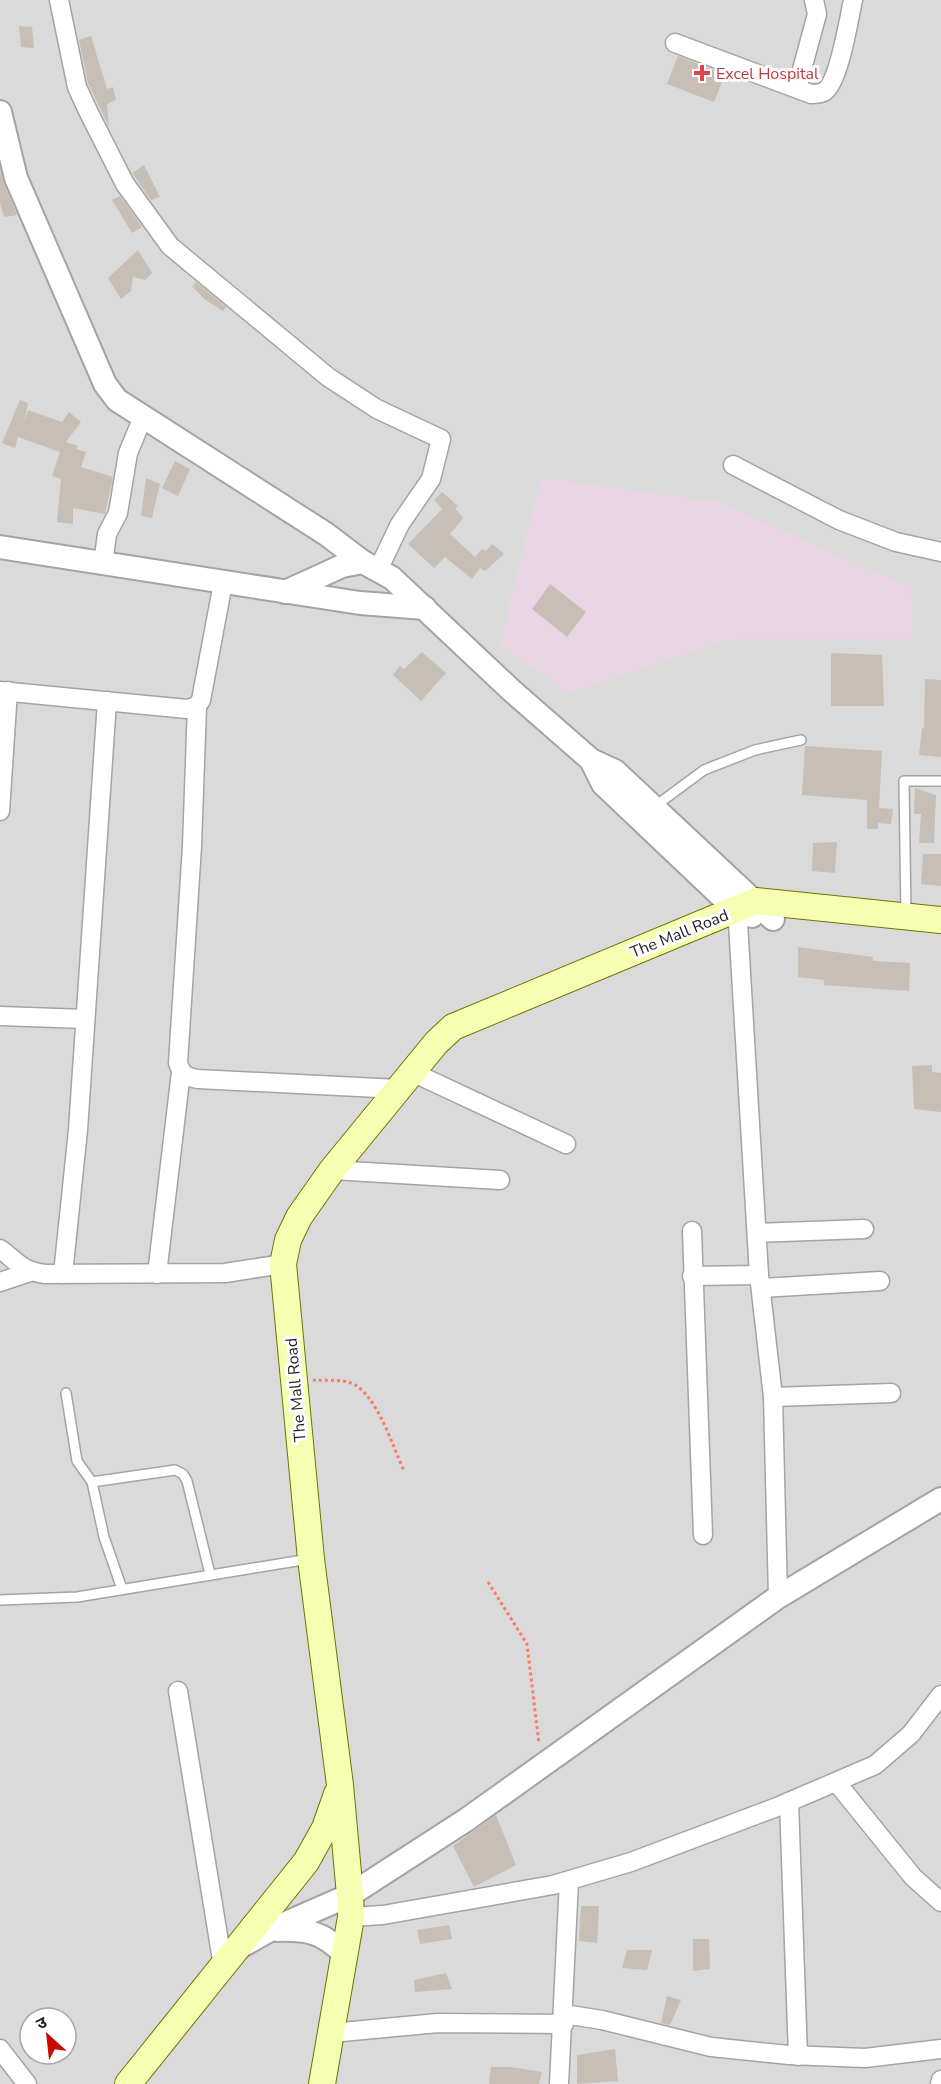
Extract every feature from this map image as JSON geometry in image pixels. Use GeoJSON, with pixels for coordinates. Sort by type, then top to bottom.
{"type":"FeatureCollection","features":[{"type":"Feature","properties":{"kind":"main road","name":"The Mall Road"},"geometry":{"type":"LineString","coordinates":[[752,913],[941,937]]}},
{"type":"Feature","properties":{"kind":"main road","name":"The Mall Road"},"geometry":{"type":"LineString","coordinates":[[322,2084],[345,1954],[350,1906],[340,1785],[311,1559],[283,1264],[288,1240],[298,1217],[332,1170],[436,1043],[453,1027],[752,913],[941,920]]}},
{"type":"Feature","properties":{"kind":"main road"},"geometry":{"type":"LineString","coordinates":[[139,2079],[306,1862],[325,1828],[340,1785]]}},
{"type":"Feature","properties":{"kind":"street"},"geometry":{"type":"LineString","coordinates":[[59,0],[77,87],[125,184],[170,246],[328,377],[377,409],[441,439],[431,479],[370,566]]}},
{"type":"Feature","properties":{"kind":"street"},"geometry":{"type":"LineString","coordinates":[[797,88],[817,14],[814,0]]}},
{"type":"Feature","properties":{"kind":"street"},"geometry":{"type":"LineString","coordinates":[[675,43],[811,94],[826,91],[835,75],[853,0]]}},
{"type":"Feature","properties":{"kind":"street"},"geometry":{"type":"LineString","coordinates":[[0,112],[16,178],[105,384],[117,400],[326,534],[370,566],[392,578],[511,690],[591,760],[615,771],[654,807],[752,913],[756,1233],[773,1397],[778,1597]]}},
{"type":"Feature","properties":{"kind":"street"},"geometry":{"type":"LineString","coordinates":[[103,564],[107,534],[117,513],[128,453],[143,417]]}},
{"type":"Feature","properties":{"kind":"street"},"geometry":{"type":"LineString","coordinates":[[733,465],[839,520],[896,542],[941,552]]}},
{"type":"Feature","properties":{"kind":"street"},"geometry":{"type":"LineString","coordinates":[[0,547],[360,603],[425,608]]}},
{"type":"Feature","properties":{"kind":"street"},"geometry":{"type":"LineString","coordinates":[[285,592],[342,566],[370,566]]}},
{"type":"Feature","properties":{"kind":"street"},"geometry":{"type":"LineString","coordinates":[[157,1274],[181,1072],[178,1063],[192,846],[198,706],[223,583]]}},
{"type":"Feature","properties":{"kind":"street"},"geometry":{"type":"LineString","coordinates":[[0,811],[4,691],[187,709],[198,706]]}},
{"type":"Feature","properties":{"kind":"street"},"geometry":{"type":"LineString","coordinates":[[63,1274],[75,1161],[86,1019],[107,701]]}},
{"type":"Feature","properties":{"kind":"street"},"geometry":{"type":"LineString","coordinates":[[591,760],[603,784],[720,895],[752,913]]}},
{"type":"Feature","properties":{"kind":"street"},"geometry":{"type":"LineString","coordinates":[[0,1016],[86,1019]]}},
{"type":"Feature","properties":{"kind":"street"},"geometry":{"type":"LineString","coordinates":[[181,1072],[186,1077],[198,1079],[405,1081],[566,1144]]}},
{"type":"Feature","properties":{"kind":"street"},"geometry":{"type":"LineString","coordinates":[[332,1170],[500,1180]]}},
{"type":"Feature","properties":{"kind":"street"},"geometry":{"type":"LineString","coordinates":[[756,1233],[864,1229]]}},
{"type":"Feature","properties":{"kind":"street"},"geometry":{"type":"LineString","coordinates":[[692,1231],[703,1535]]}},
{"type":"Feature","properties":{"kind":"street"},"geometry":{"type":"LineString","coordinates":[[0,1249],[30,1272]]}},
{"type":"Feature","properties":{"kind":"street"},"geometry":{"type":"LineString","coordinates":[[0,1282],[30,1272],[63,1274],[225,1273],[283,1264]]}},
{"type":"Feature","properties":{"kind":"street"},"geometry":{"type":"LineString","coordinates":[[692,1276],[760,1281],[880,1281]]}},
{"type":"Feature","properties":{"kind":"street"},"geometry":{"type":"LineString","coordinates":[[773,1397],[891,1394]]}},
{"type":"Feature","properties":{"kind":"street"},"geometry":{"type":"LineString","coordinates":[[350,1906],[466,1820],[778,1597],[941,1499]]}},
{"type":"Feature","properties":{"kind":"street"},"geometry":{"type":"LineString","coordinates":[[178,1691],[230,1958],[270,1930],[350,1906],[445,1905],[569,1881],[631,1862],[837,1783],[875,1765],[910,1734],[941,1695]]}},
{"type":"Feature","properties":{"kind":"street"},"geometry":{"type":"LineString","coordinates":[[837,1783],[913,1877],[941,1902]]}},
{"type":"Feature","properties":{"kind":"street"},"geometry":{"type":"LineString","coordinates":[[789,1802],[798,2056]]}},
{"type":"Feature","properties":{"kind":"street"},"geometry":{"type":"LineString","coordinates":[[559,2084],[569,1881]]}},
{"type":"Feature","properties":{"kind":"street"},"geometry":{"type":"LineString","coordinates":[[270,1930],[304,1929],[331,1940],[345,1954]]}},
{"type":"Feature","properties":{"kind":"street"},"geometry":{"type":"LineString","coordinates":[[331,2033],[438,2023],[564,2019],[602,2020],[711,2047],[798,2056],[865,2058],[941,2049]]}},
{"type":"Feature","properties":{"kind":"street"},"geometry":{"type":"LineString","coordinates":[[0,2049],[27,2084]]}},
{"type":"Feature","properties":{"kind":"lane"},"geometry":{"type":"LineString","coordinates":[[654,807],[704,770],[755,750],[801,740]]}},
{"type":"Feature","properties":{"kind":"lane"},"geometry":{"type":"LineString","coordinates":[[906,917],[904,781],[941,781]]}},
{"type":"Feature","properties":{"kind":"lane"},"geometry":{"type":"LineString","coordinates":[[66,1393],[75,1454],[92,1482],[104,1537],[122,1589]]}},
{"type":"Feature","properties":{"kind":"lane"},"geometry":{"type":"LineString","coordinates":[[92,1482],[175,1470],[183,1474],[187,1481],[210,1574]]}},
{"type":"Feature","properties":{"kind":"lane"},"geometry":{"type":"LineString","coordinates":[[0,1600],[32,1601],[77,1597],[311,1559]]}},
{"type":"Feature","properties":{"kind":"path"},"geometry":{"type":"LineString","coordinates":[[294,1380],[342,1381],[359,1388],[375,1407],[404,1471]]}},
{"type":"Feature","properties":{"kind":"path"},"geometry":{"type":"LineString","coordinates":[[488,1582],[527,1644],[541,1766]]}},
{"type":"Feature","properties":{"kind":"shaded area"},"geometry":{"type":"Polygon","coordinates":[[[0,0],[941,0],[941,2084],[0,2084],[0,0]]]}},
{"type":"Feature","properties":{"kind":"shaded area"},"geometry":{"type":"Polygon","coordinates":[[[541,478],[718,502],[910,588],[913,638],[731,639],[568,693],[500,645],[541,478]]]}},
{"type":"Feature","properties":{"kind":"building"},"geometry":{"type":"Polygon","coordinates":[[[19,26],[32,27],[34,48],[21,47],[19,26]]]}},
{"type":"Feature","properties":{"kind":"building"},"geometry":{"type":"Polygon","coordinates":[[[91,36],[107,89],[113,87],[116,100],[107,104],[109,127],[88,83],[79,40],[91,36]]]}},
{"type":"Feature","properties":{"kind":"building"},"geometry":{"type":"Polygon","coordinates":[[[678,56],[725,74],[714,102],[667,84],[678,56]]]}},
{"type":"Feature","properties":{"kind":"building"},"geometry":{"type":"Polygon","coordinates":[[[144,165],[160,197],[151,200],[132,173],[144,165]]]}},
{"type":"Feature","properties":{"kind":"building"},"geometry":{"type":"Polygon","coordinates":[[[0,169],[17,215],[4,217],[0,203],[0,169]]]}},
{"type":"Feature","properties":{"kind":"building"},"geometry":{"type":"Polygon","coordinates":[[[120,196],[142,227],[132,233],[112,200],[120,196]]]}},
{"type":"Feature","properties":{"kind":"building"},"geometry":{"type":"Polygon","coordinates":[[[138,250],[152,273],[145,280],[133,277],[131,291],[121,299],[108,278],[138,250]]]}},
{"type":"Feature","properties":{"kind":"building"},"geometry":{"type":"Polygon","coordinates":[[[196,282],[226,307],[223,311],[204,299],[192,286],[196,282]]]}},
{"type":"Feature","properties":{"kind":"building"},"geometry":{"type":"Polygon","coordinates":[[[20,400],[28,403],[24,422],[28,410],[62,422],[69,412],[81,422],[66,442],[86,452],[81,467],[113,477],[105,514],[73,508],[73,524],[57,522],[61,479],[52,476],[60,452],[18,437],[15,448],[2,443],[20,400]]]}},
{"type":"Feature","properties":{"kind":"building"},"geometry":{"type":"Polygon","coordinates":[[[175,461],[190,469],[178,496],[162,488],[175,461]]]}},
{"type":"Feature","properties":{"kind":"building"},"geometry":{"type":"Polygon","coordinates":[[[146,478],[160,484],[152,518],[141,516],[146,478]]]}},
{"type":"Feature","properties":{"kind":"building"},"geometry":{"type":"Polygon","coordinates":[[[442,492],[458,506],[455,508],[463,518],[450,534],[475,557],[482,549],[486,551],[492,544],[504,554],[485,571],[480,568],[472,579],[445,557],[434,568],[408,544],[442,509],[434,500],[442,492]]]}},
{"type":"Feature","properties":{"kind":"building"},"geometry":{"type":"Polygon","coordinates":[[[550,584],[586,612],[567,637],[532,609],[550,584]]]}},
{"type":"Feature","properties":{"kind":"building"},"geometry":{"type":"Polygon","coordinates":[[[422,652],[446,673],[421,701],[393,675],[400,666],[404,669],[422,652]]]}},
{"type":"Feature","properties":{"kind":"building"},"geometry":{"type":"Polygon","coordinates":[[[831,653],[882,655],[884,706],[831,706],[831,653]]]}},
{"type":"Feature","properties":{"kind":"building"},"geometry":{"type":"Polygon","coordinates":[[[925,679],[941,680],[941,757],[919,755],[924,727],[925,679]]]}},
{"type":"Feature","properties":{"kind":"building"},"geometry":{"type":"Polygon","coordinates":[[[805,746],[882,751],[879,808],[893,809],[891,824],[878,823],[878,829],[867,829],[867,800],[802,795],[805,746]]]}},
{"type":"Feature","properties":{"kind":"building"},"geometry":{"type":"Polygon","coordinates":[[[915,788],[936,795],[934,843],[919,843],[921,814],[914,814],[915,788]]]}},
{"type":"Feature","properties":{"kind":"building"},"geometry":{"type":"Polygon","coordinates":[[[837,842],[835,873],[812,871],[813,843],[837,842]]]}},
{"type":"Feature","properties":{"kind":"building"},"geometry":{"type":"Polygon","coordinates":[[[923,854],[941,854],[941,886],[921,884],[923,854]]]}},
{"type":"Feature","properties":{"kind":"building"},"geometry":{"type":"Polygon","coordinates":[[[798,947],[873,957],[873,961],[910,963],[909,991],[824,985],[824,980],[798,977],[798,947]]]}},
{"type":"Feature","properties":{"kind":"building"},"geometry":{"type":"Polygon","coordinates":[[[932,1065],[932,1072],[941,1073],[941,1112],[914,1109],[912,1066],[932,1065]]]}},
{"type":"Feature","properties":{"kind":"building"},"geometry":{"type":"Polygon","coordinates":[[[496,1815],[516,1865],[474,1887],[453,1846],[496,1815]]]}},
{"type":"Feature","properties":{"kind":"building"},"geometry":{"type":"Polygon","coordinates":[[[581,1906],[599,1906],[597,1943],[579,1941],[581,1906]]]}},
{"type":"Feature","properties":{"kind":"building"},"geometry":{"type":"Polygon","coordinates":[[[449,1925],[452,1939],[420,1944],[417,1930],[449,1925]]]}},
{"type":"Feature","properties":{"kind":"building"},"geometry":{"type":"Polygon","coordinates":[[[693,1939],[709,1939],[710,1969],[693,1971],[693,1939]]]}},
{"type":"Feature","properties":{"kind":"building"},"geometry":{"type":"Polygon","coordinates":[[[627,1950],[652,1950],[647,1970],[622,1968],[627,1950]]]}},
{"type":"Feature","properties":{"kind":"building"},"geometry":{"type":"Polygon","coordinates":[[[446,1973],[452,1989],[415,1992],[414,1980],[446,1973]]]}},
{"type":"Feature","properties":{"kind":"building"},"geometry":{"type":"Polygon","coordinates":[[[667,1996],[681,2000],[670,2025],[661,2023],[667,1996]]]}},
{"type":"Feature","properties":{"kind":"building"},"geometry":{"type":"Polygon","coordinates":[[[615,2049],[618,2081],[577,2084],[577,2055],[615,2049]]]}},
{"type":"Feature","properties":{"kind":"building"},"geometry":{"type":"Polygon","coordinates":[[[491,2067],[511,2067],[542,2072],[539,2084],[489,2084],[491,2067]]]}},
{"type":"Feature","properties":{"kind":"place","name":"Excel Hospital"},"geometry":{"type":"Point","coordinates":[702,73]}}]}
